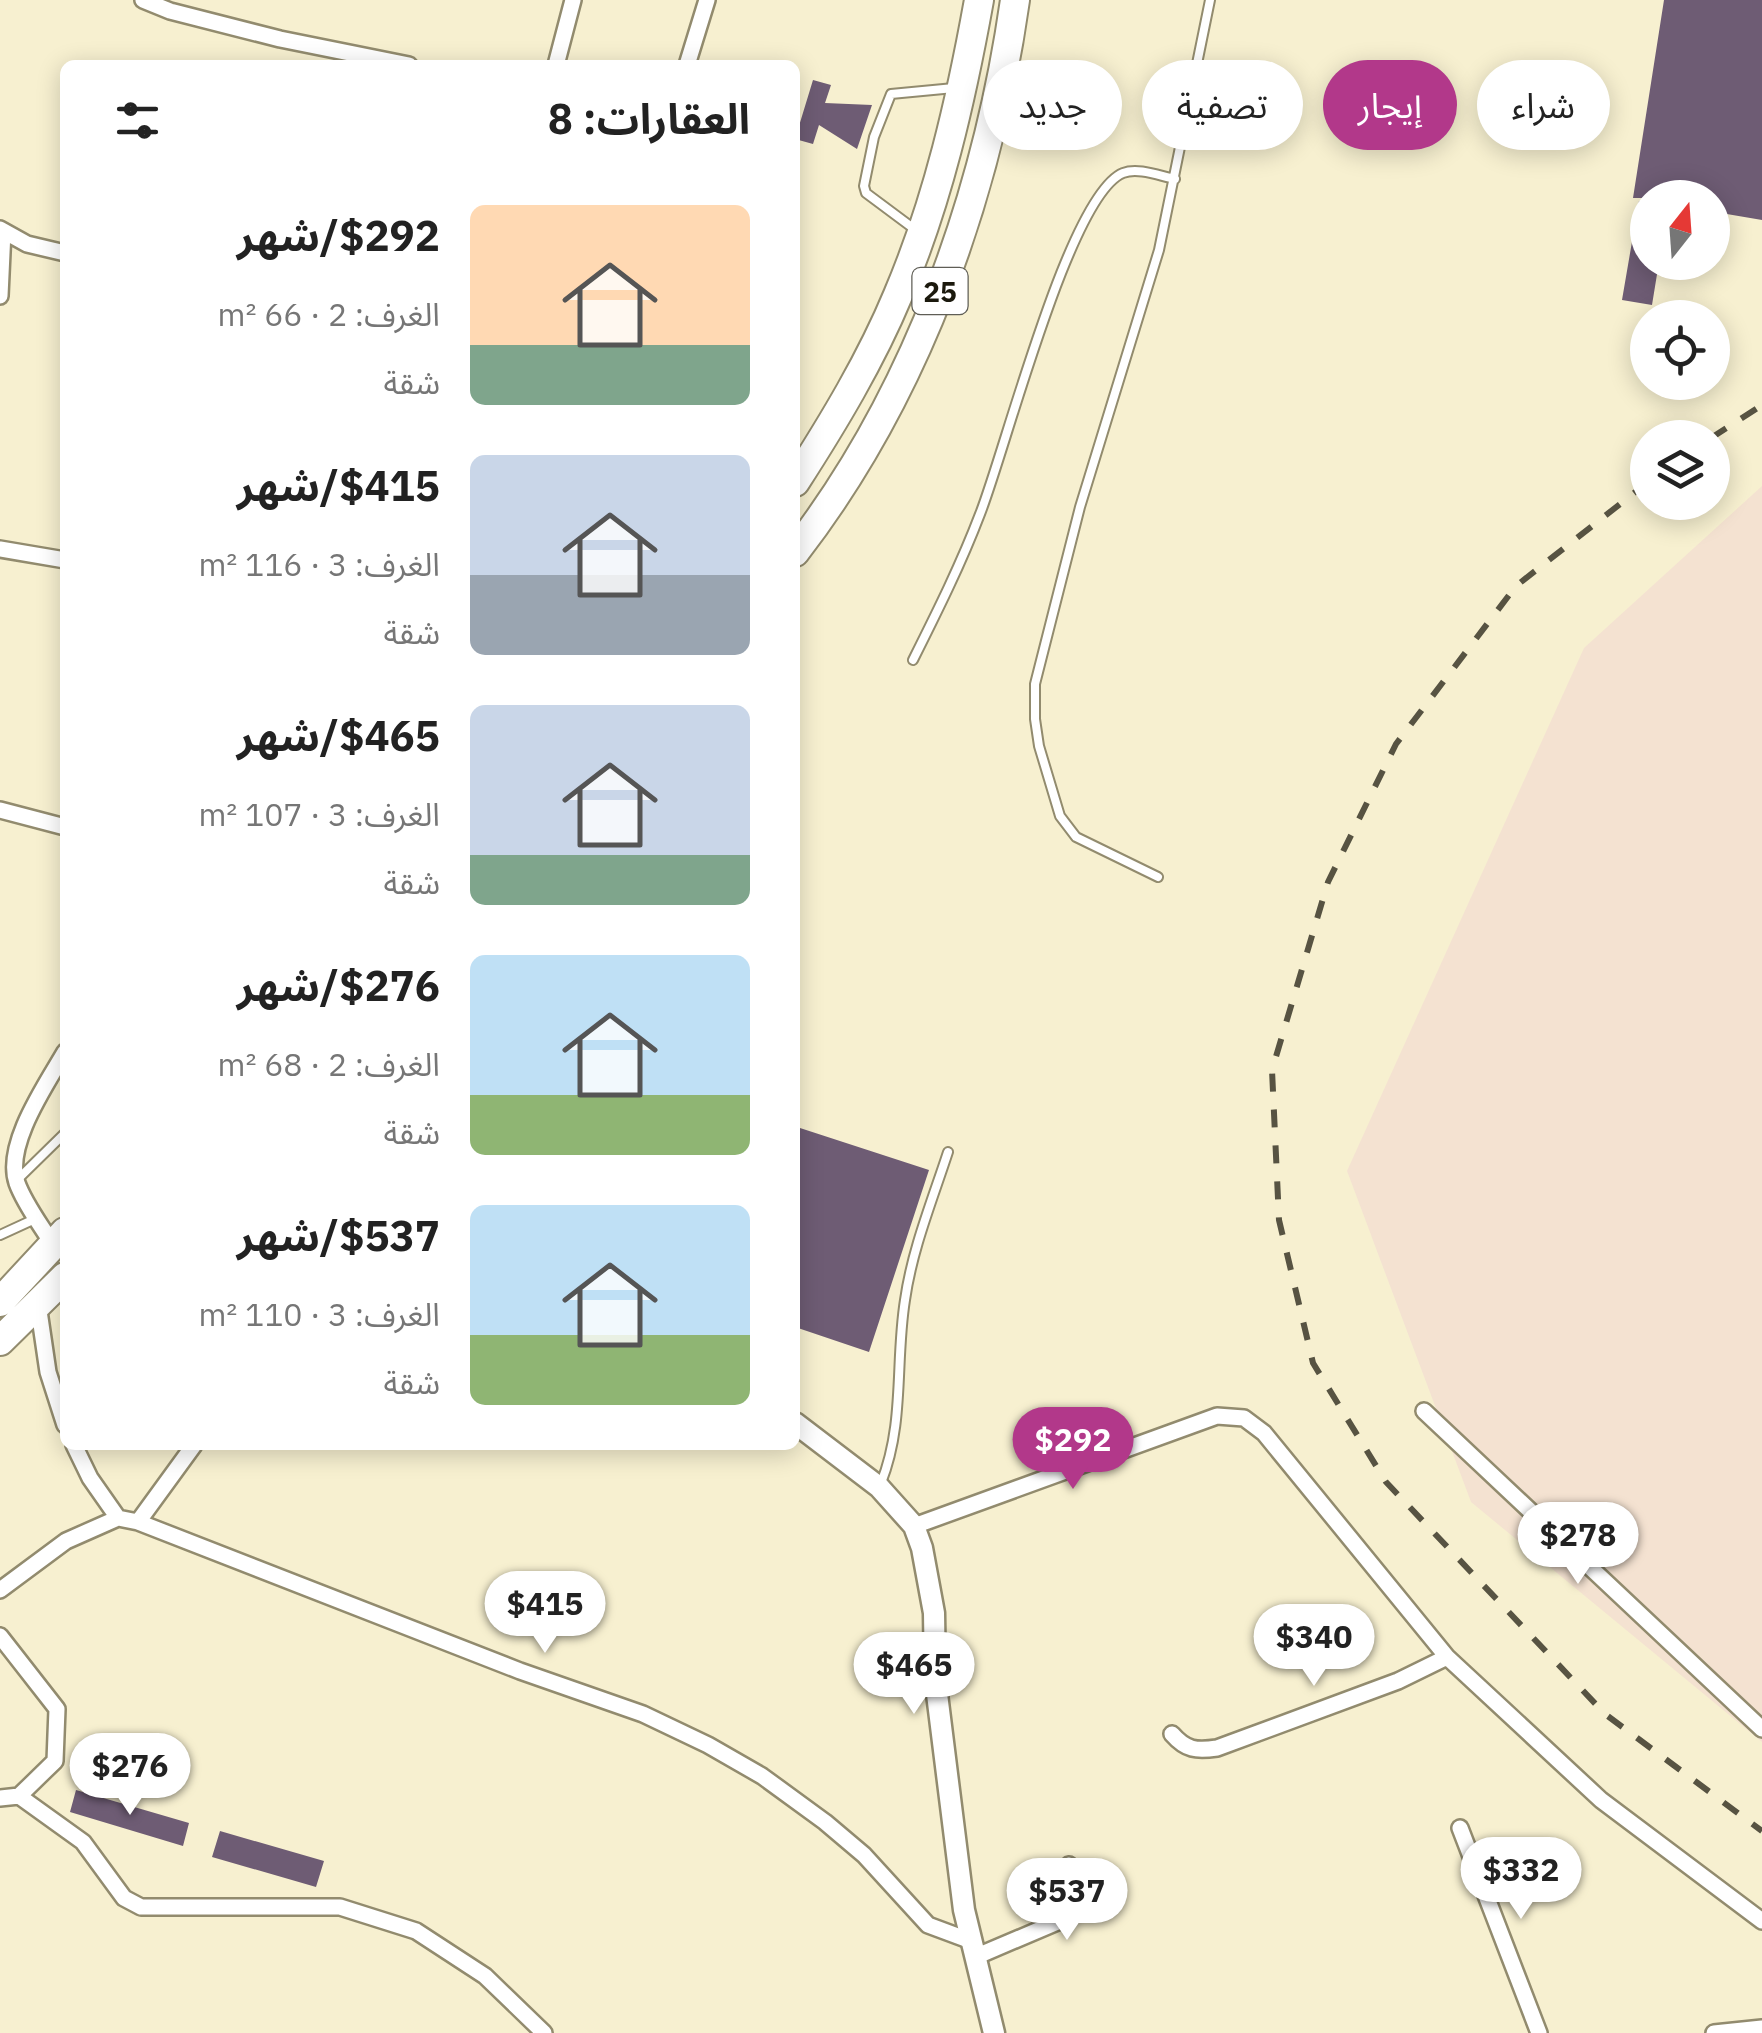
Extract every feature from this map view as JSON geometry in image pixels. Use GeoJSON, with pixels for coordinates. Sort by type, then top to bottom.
{"type":"FeatureCollection","features":[{"type":"Feature","properties":{"kind":"highway","name":"25"},"geometry":{"type":"LineString","coordinates":[[800,474],[827,432],[898,296],[921,234],[963,87],[979,0]]}},
{"type":"Feature","properties":{"kind":"highway","name":"25"},"geometry":{"type":"LineString","coordinates":[[800,545],[850,473],[915,349],[944,279],[991,132],[1016,0]]}},
{"type":"Feature","properties":{"kind":"highway"},"geometry":{"type":"LineString","coordinates":[[0,1302],[59,1238]]}},
{"type":"Feature","properties":{"kind":"highway"},"geometry":{"type":"LineString","coordinates":[[0,1342],[60,1282]]}},
{"type":"Feature","properties":{"kind":"street"},"geometry":{"type":"LineString","coordinates":[[143,0],[170,11],[368,60]]}},
{"type":"Feature","properties":{"kind":"street"},"geometry":{"type":"LineString","coordinates":[[557,60],[573,0]]}},
{"type":"Feature","properties":{"kind":"street"},"geometry":{"type":"LineString","coordinates":[[688,60],[701,1]]}},
{"type":"Feature","properties":{"kind":"street"},"geometry":{"type":"LineString","coordinates":[[0,296],[2,230],[28,244],[60,252]]}},
{"type":"Feature","properties":{"kind":"street"},"geometry":{"type":"LineString","coordinates":[[0,550],[60,559]]}},
{"type":"Feature","properties":{"kind":"street"},"geometry":{"type":"LineString","coordinates":[[0,810],[60,826]]}},
{"type":"Feature","properties":{"kind":"street"},"geometry":{"type":"LineString","coordinates":[[59,1238],[37,1218],[7,1161],[60,1061]]}},
{"type":"Feature","properties":{"kind":"street"},"geometry":{"type":"LineString","coordinates":[[38,1304],[48,1372],[60,1414]]}},
{"type":"Feature","properties":{"kind":"street"},"geometry":{"type":"LineString","coordinates":[[1424,1411],[1762,1729]]}},
{"type":"Feature","properties":{"kind":"street"},"geometry":{"type":"LineString","coordinates":[[914,1526],[1217,1416],[1236,1415],[1252,1422],[1448,1657],[1601,1800],[1762,1921]]}},
{"type":"Feature","properties":{"kind":"street"},"geometry":{"type":"LineString","coordinates":[[800,1426],[879,1487],[914,1526],[930,1588],[945,1778],[964,1910],[994,2033]]}},
{"type":"Feature","properties":{"kind":"street"},"geometry":{"type":"LineString","coordinates":[[76,1450],[90,1478],[118,1518]]}},
{"type":"Feature","properties":{"kind":"street"},"geometry":{"type":"LineString","coordinates":[[138,1522],[190,1450]]}},
{"type":"Feature","properties":{"kind":"street"},"geometry":{"type":"LineString","coordinates":[[0,1590],[66,1541],[118,1518],[138,1522],[520,1671],[644,1714],[708,1744],[762,1776],[838,1833],[864,1854],[928,1925],[973,1949],[1062,1920],[1072,1898],[1068,1865]]}},
{"type":"Feature","properties":{"kind":"street"},"geometry":{"type":"LineString","coordinates":[[0,1636],[58,1709],[55,1760],[19,1796],[0,1798]]}},
{"type":"Feature","properties":{"kind":"street"},"geometry":{"type":"LineString","coordinates":[[1172,1734],[1183,1746],[1199,1751],[1217,1748],[1398,1681],[1448,1657]]}},
{"type":"Feature","properties":{"kind":"street"},"geometry":{"type":"LineString","coordinates":[[19,1796],[83,1842],[124,1898],[141,1906],[340,1907],[416,1931],[485,1976],[544,2033]]}},
{"type":"Feature","properties":{"kind":"street"},"geometry":{"type":"LineString","coordinates":[[1460,1828],[1539,2033]]}},
{"type":"Feature","properties":{"kind":"street"},"geometry":{"type":"LineString","coordinates":[[1714,2033],[1762,2028]]}},
{"type":"Feature","properties":{"kind":"lane"},"geometry":{"type":"LineString","coordinates":[[1158,877],[1076,838],[1060,816],[1040,746],[1035,684],[1080,507],[1160,250],[1210,0]]}},
{"type":"Feature","properties":{"kind":"lane"},"geometry":{"type":"LineString","coordinates":[[921,234],[866,194],[864,186],[874,137],[891,94],[963,87]]}},
{"type":"Feature","properties":{"kind":"lane"},"geometry":{"type":"LineString","coordinates":[[914,660],[982,512],[1072,242],[1097,196],[1124,172],[1144,172],[1175,180]]}},
{"type":"Feature","properties":{"kind":"lane"},"geometry":{"type":"LineString","coordinates":[[16,1181],[60,1138]]}},
{"type":"Feature","properties":{"kind":"lane"},"geometry":{"type":"LineString","coordinates":[[879,1487],[891,1458],[898,1423],[904,1305],[910,1270],[948,1152]]}},
{"type":"Feature","properties":{"kind":"lane"},"geometry":{"type":"LineString","coordinates":[[0,1236],[37,1218]]}},
{"type":"Feature","properties":{"kind":"shaded area"},"geometry":{"type":"Polygon","coordinates":[[[1762,486],[1762,1742],[1471,1502],[1347,1171],[1584,648],[1725,520],[1730,520],[1730,515],[1762,486]]]}},
{"type":"Feature","properties":{"kind":"building"},"geometry":{"type":"Polygon","coordinates":[[[1664,0],[1762,0],[1762,220],[1730,215],[1730,180],[1636,180],[1664,0]]]}},
{"type":"Feature","properties":{"kind":"building"},"geometry":{"type":"Polygon","coordinates":[[[813,80],[831,85],[825,103],[872,105],[857,149],[819,125],[813,144],[800,140],[800,123],[813,80]]]}},
{"type":"Feature","properties":{"kind":"building"},"geometry":{"type":"Polygon","coordinates":[[[1630,253],[1630,280],[1656,280],[1653,300],[1622,300],[1630,253]]]}},
{"type":"Feature","properties":{"kind":"building"},"geometry":{"type":"Polygon","coordinates":[[[800,1128],[929,1170],[869,1352],[800,1329],[800,1128]]]}},
{"type":"Feature","properties":{"kind":"building"},"geometry":{"type":"Polygon","coordinates":[[[76,1790],[189,1823],[183,1846],[70,1812],[76,1790]]]}},
{"type":"Feature","properties":{"kind":"building"},"geometry":{"type":"Polygon","coordinates":[[[220,1831],[324,1861],[316,1887],[212,1857],[220,1831]]]}},
{"type":"Feature","properties":{"kind":"railway"},"geometry":{"type":"LineString","coordinates":[[1730,426],[1762,405]]}},
{"type":"Feature","properties":{"kind":"railway"},"geometry":{"type":"LineString","coordinates":[[1630,496],[1516,586],[1396,744],[1328,882],[1272,1070],[1279,1220],[1313,1363],[1386,1482],[1605,1714],[1762,1831]]}}]}
